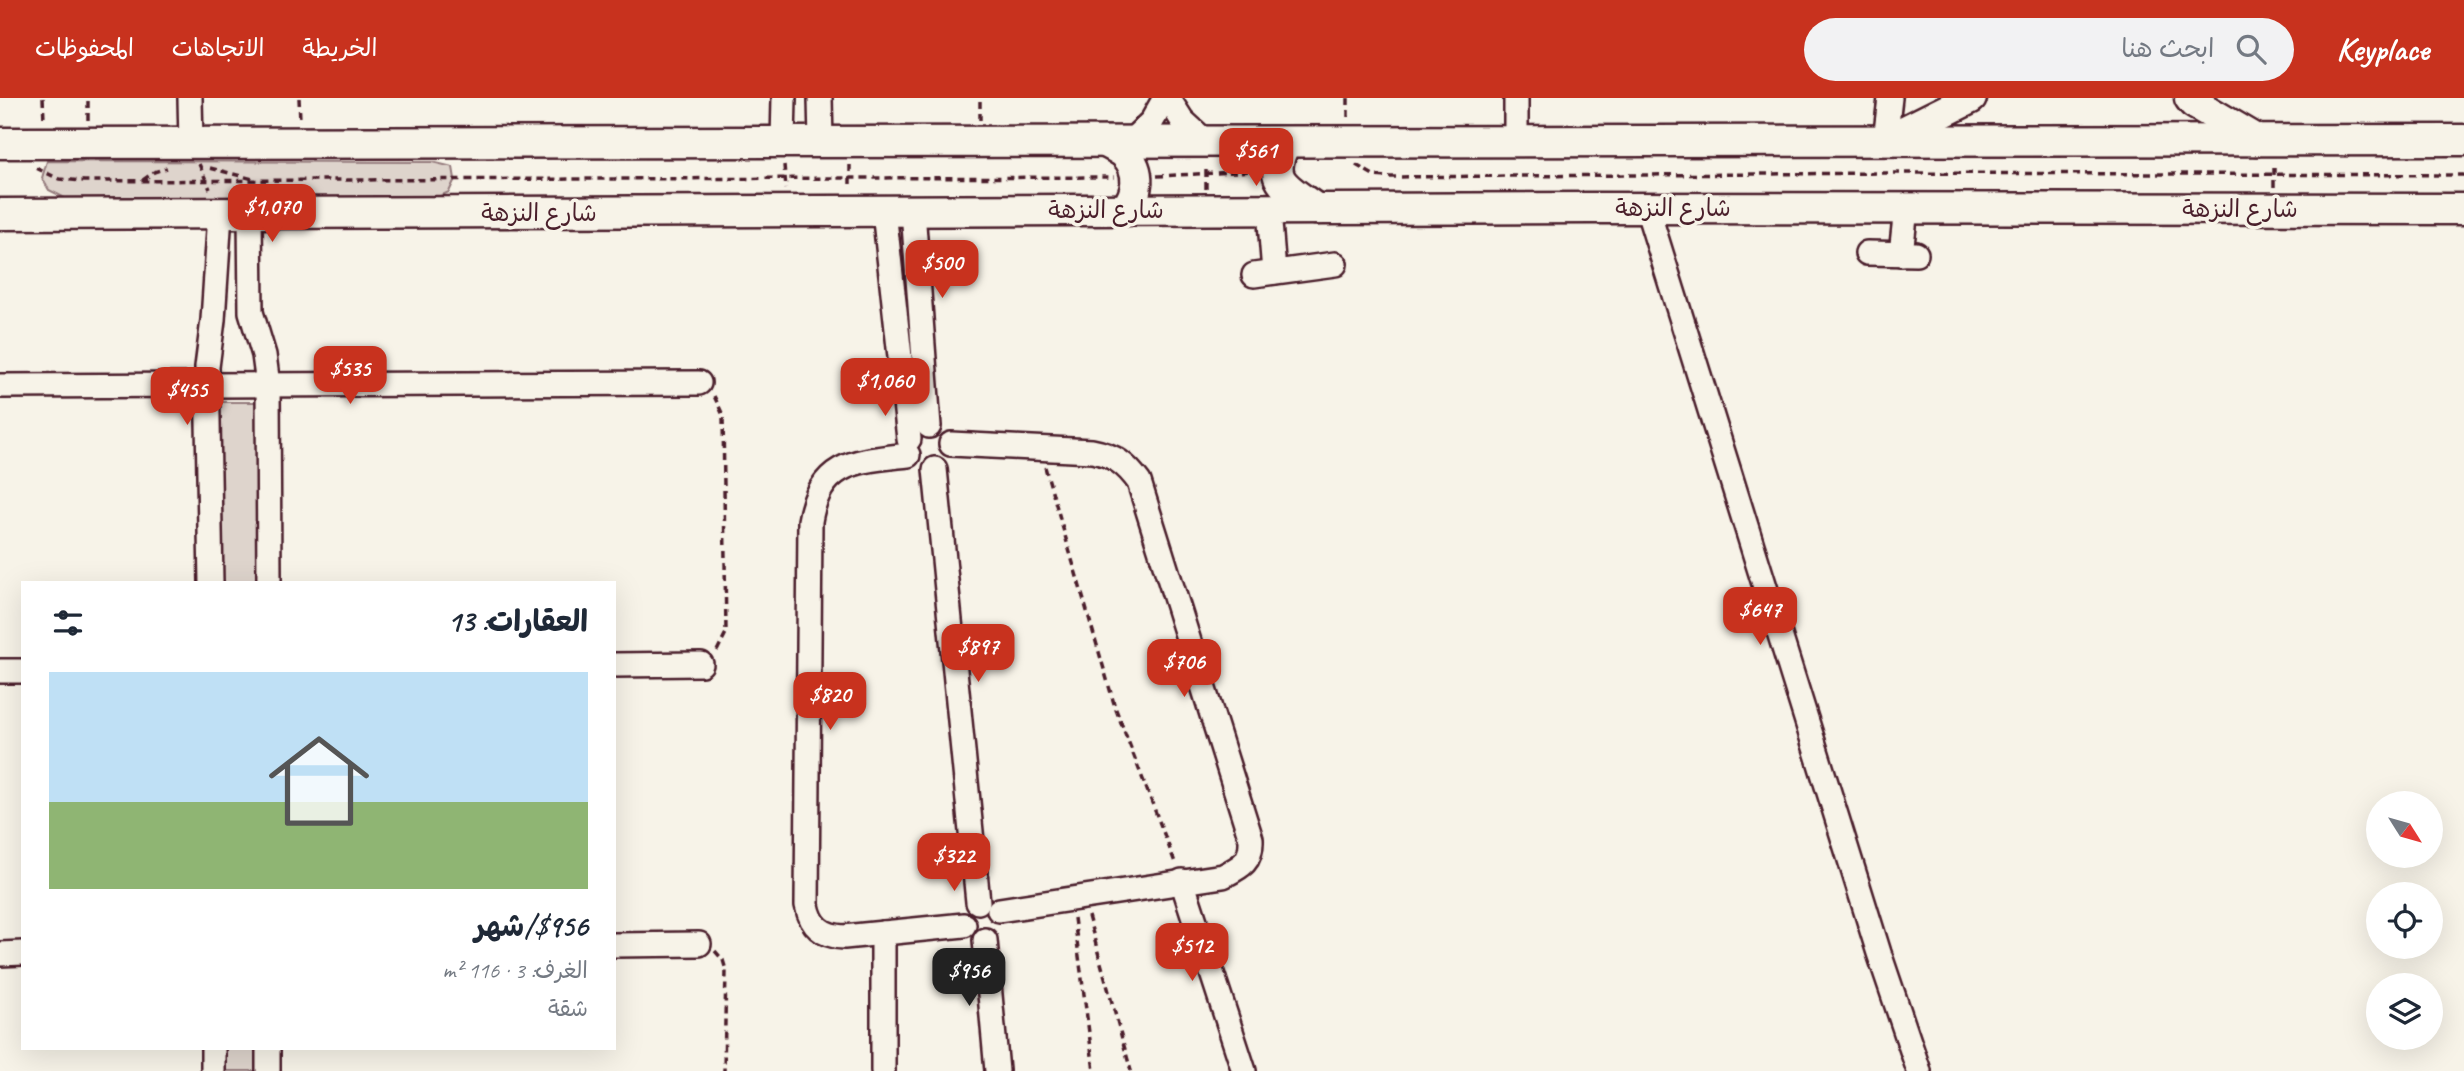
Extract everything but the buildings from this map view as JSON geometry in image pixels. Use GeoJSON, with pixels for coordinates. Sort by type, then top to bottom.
{"type":"FeatureCollection","features":[{"type":"Feature","properties":{"kind":"main road"},"geometry":{"type":"LineString","coordinates":[[1885,141],[1971,98]]}},
{"type":"Feature","properties":{"kind":"main road"},"geometry":{"type":"LineString","coordinates":[[2190,98],[2194,103],[2266,140]]}},
{"type":"Feature","properties":{"kind":"main road"},"geometry":{"type":"LineString","coordinates":[[0,143],[190,161],[783,142],[2464,140]]}},
{"type":"Feature","properties":{"kind":"main road"},"geometry":{"type":"LineString","coordinates":[[1118,142],[1137,176],[1132,201],[1125,210]]}},
{"type":"Feature","properties":{"kind":"main road"},"geometry":{"type":"LineString","coordinates":[[1286,142],[1276,163],[1280,181],[1316,209]]}},
{"type":"Feature","properties":{"kind":"main road","name":"شارع النزهة"},"geometry":{"type":"LineString","coordinates":[[0,214],[1647,208],[2464,209]]}},
{"type":"Feature","properties":{"kind":"street"},"geometry":{"type":"LineString","coordinates":[[190,98],[190,161]]}},
{"type":"Feature","properties":{"kind":"street"},"geometry":{"type":"LineString","coordinates":[[783,142],[784,98]]}},
{"type":"Feature","properties":{"kind":"street"},"geometry":{"type":"LineString","coordinates":[[820,98],[835,142]]}},
{"type":"Feature","properties":{"kind":"street"},"geometry":{"type":"LineString","coordinates":[[1118,142],[1152,121],[1166,98],[1182,120],[1206,142]]}},
{"type":"Feature","properties":{"kind":"street"},"geometry":{"type":"LineString","coordinates":[[1516,98],[1516,141]]}},
{"type":"Feature","properties":{"kind":"street"},"geometry":{"type":"LineString","coordinates":[[1885,141],[1890,98]]}},
{"type":"Feature","properties":{"kind":"street"},"geometry":{"type":"LineString","coordinates":[[1647,208],[1870,927],[1919,1071]]}},
{"type":"Feature","properties":{"kind":"street"},"geometry":{"type":"LineString","coordinates":[[1867,253],[1908,254],[1906,208]]}},
{"type":"Feature","properties":{"kind":"street"},"geometry":{"type":"LineString","coordinates":[[898,211],[929,426]]}},
{"type":"Feature","properties":{"kind":"street"},"geometry":{"type":"LineString","coordinates":[[898,211],[909,447],[919,468],[935,469],[948,460],[951,444],[944,431],[929,426],[921,428],[909,447],[854,462],[836,470],[822,484],[813,502],[810,521],[807,905],[810,919],[818,930],[830,936],[964,925]]}},
{"type":"Feature","properties":{"kind":"street"},"geometry":{"type":"LineString","coordinates":[[1269,211],[1264,273],[1335,264]]}},
{"type":"Feature","properties":{"kind":"street"},"geometry":{"type":"LineString","coordinates":[[211,581],[207,357],[214,320],[220,214]]}},
{"type":"Feature","properties":{"kind":"street"},"geometry":{"type":"LineString","coordinates":[[250,214],[251,312],[264,355],[268,385],[269,581]]}},
{"type":"Feature","properties":{"kind":"street"},"geometry":{"type":"LineString","coordinates":[[0,386],[699,383]]}},
{"type":"Feature","properties":{"kind":"street"},"geometry":{"type":"LineString","coordinates":[[935,469],[988,906],[1002,916],[1001,929],[997,935],[985,940],[971,936],[964,925],[967,911],[988,906],[1077,898],[1223,876],[1244,866],[1252,850],[1251,839],[1139,482],[1129,468],[1109,454],[1093,450],[951,444]]}},
{"type":"Feature","properties":{"kind":"street"},"geometry":{"type":"LineString","coordinates":[[616,665],[701,664]]}},
{"type":"Feature","properties":{"kind":"street"},"geometry":{"type":"LineString","coordinates":[[0,671],[21,671]]}},
{"type":"Feature","properties":{"kind":"street"},"geometry":{"type":"LineString","coordinates":[[1182,881],[1244,1071]]}},
{"type":"Feature","properties":{"kind":"street"},"geometry":{"type":"LineString","coordinates":[[883,933],[883,1071]]}},
{"type":"Feature","properties":{"kind":"street"},"geometry":{"type":"LineString","coordinates":[[985,940],[997,1071]]}},
{"type":"Feature","properties":{"kind":"street"},"geometry":{"type":"LineString","coordinates":[[616,946],[699,944]]}},
{"type":"Feature","properties":{"kind":"street"},"geometry":{"type":"LineString","coordinates":[[0,954],[21,953]]}},
{"type":"Feature","properties":{"kind":"street"},"geometry":{"type":"LineString","coordinates":[[213,1050],[213,1071]]}},
{"type":"Feature","properties":{"kind":"street"},"geometry":{"type":"LineString","coordinates":[[268,1050],[268,1071]]}},
{"type":"Feature","properties":{"kind":"path"},"geometry":{"type":"LineString","coordinates":[[2266,140],[2274,173],[2274,209]]}},
{"type":"Feature","properties":{"kind":"path"},"geometry":{"type":"LineString","coordinates":[[783,142],[786,212]]}},
{"type":"Feature","properties":{"kind":"path"},"geometry":{"type":"LineString","coordinates":[[835,142],[850,179],[850,211]]}},
{"type":"Feature","properties":{"kind":"path"},"geometry":{"type":"LineString","coordinates":[[1206,142],[1206,210]]}},
{"type":"Feature","properties":{"kind":"path"},"geometry":{"type":"LineString","coordinates":[[190,161],[206,181],[220,214]]}},
{"type":"Feature","properties":{"kind":"path"},"geometry":{"type":"LineString","coordinates":[[142,182],[154,172],[190,161],[258,181]]}},
{"type":"Feature","properties":{"kind":"path"},"geometry":{"type":"LineString","coordinates":[[1345,165],[1357,165],[1375,176],[1388,177],[2274,173],[2464,176]]}},
{"type":"Feature","properties":{"kind":"path"},"geometry":{"type":"LineString","coordinates":[[33,168],[68,181],[142,182],[785,180],[1137,176],[1276,170]]}},
{"type":"Feature","properties":{"kind":"path"},"geometry":{"type":"LineString","coordinates":[[699,383],[715,397],[723,415],[726,633],[718,652],[701,664]]}},
{"type":"Feature","properties":{"kind":"path"},"geometry":{"type":"LineString","coordinates":[[1039,448],[1115,707],[1140,778],[1182,881]]}},
{"type":"Feature","properties":{"kind":"path"},"geometry":{"type":"LineString","coordinates":[[1077,898],[1094,1071]]}},
{"type":"Feature","properties":{"kind":"path"},"geometry":{"type":"LineString","coordinates":[[1077,898],[1131,1071]]}},
{"type":"Feature","properties":{"kind":"path"},"geometry":{"type":"LineString","coordinates":[[699,944],[717,952],[726,970],[724,1071]]}},
{"type":"Feature","properties":{"kind":"shaded area"},"geometry":{"type":"Polygon","coordinates":[[[47,161],[432,162],[453,167],[455,179],[449,192],[431,200],[65,198],[49,190],[42,178],[47,161]]]}},
{"type":"Feature","properties":{"kind":"shaded area"},"geometry":{"type":"Polygon","coordinates":[[[216,402],[256,402],[257,581],[217,581],[216,402]]]}},
{"type":"Feature","properties":{"kind":"shaded area"},"geometry":{"type":"Polygon","coordinates":[[[218,1050],[263,1050],[263,1071],[219,1071],[218,1050]]]}}]}
